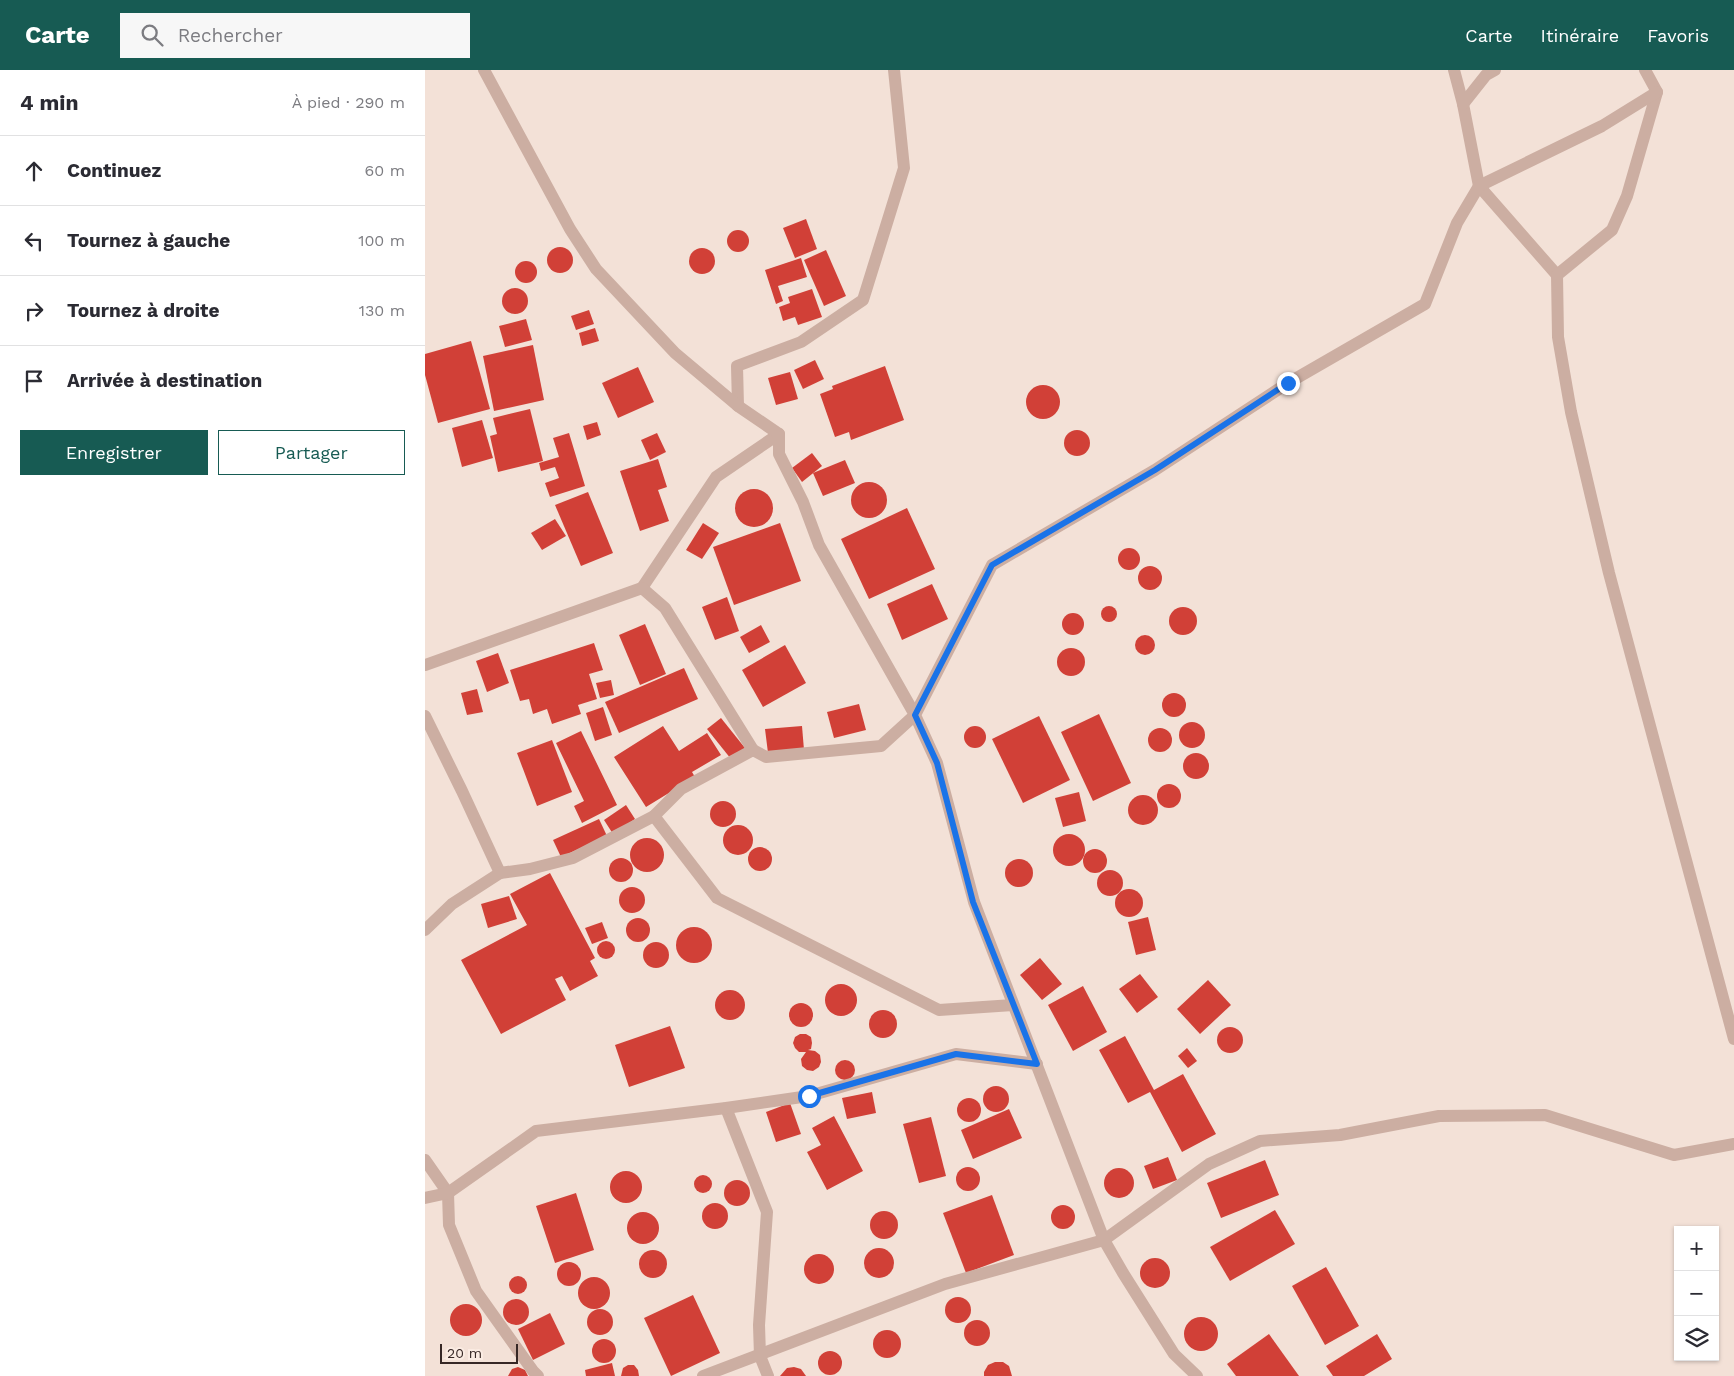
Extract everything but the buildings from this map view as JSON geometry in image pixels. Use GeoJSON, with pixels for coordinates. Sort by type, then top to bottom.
{"type":"FeatureCollection","features":[{"type":"Feature","properties":{"kind":"street"},"geometry":{"type":"LineString","coordinates":[[484,70],[571,229],[596,269],[675,353],[737,406],[779,434]]}},
{"type":"Feature","properties":{"kind":"street"},"geometry":{"type":"LineString","coordinates":[[737,406],[737,366],[801,342],[863,300],[904,168],[894,70]]}},
{"type":"Feature","properties":{"kind":"street"},"geometry":{"type":"LineString","coordinates":[[1454,70],[1463,104],[1479,186],[1557,275],[1558,337],[1571,412],[1609,573],[1734,1039]]}},
{"type":"Feature","properties":{"kind":"street"},"geometry":{"type":"LineString","coordinates":[[1463,104],[1486,75],[1495,70]]}},
{"type":"Feature","properties":{"kind":"street"},"geometry":{"type":"LineString","coordinates":[[1557,275],[1611,230],[1627,196],[1657,92],[1645,70]]}},
{"type":"Feature","properties":{"kind":"street"},"geometry":{"type":"LineString","coordinates":[[642,588],[665,608],[753,750],[766,757],[881,746],[915,715],[992,565],[1155,470],[1288,383],[1425,304],[1457,223],[1479,186],[1602,126],[1657,92]]}},
{"type":"Feature","properties":{"kind":"street"},"geometry":{"type":"LineString","coordinates":[[779,434],[779,454],[803,502],[819,545],[915,715],[937,763],[973,902],[1104,1240],[1174,1354],[1197,1376]]}},
{"type":"Feature","properties":{"kind":"street"},"geometry":{"type":"LineString","coordinates":[[425,665],[642,588],[716,477],[779,434]]}},
{"type":"Feature","properties":{"kind":"street"},"geometry":{"type":"LineString","coordinates":[[425,716],[500,873]]}},
{"type":"Feature","properties":{"kind":"street"},"geometry":{"type":"LineString","coordinates":[[425,930],[451,904],[500,873],[530,869],[573,858],[653,816],[681,790],[753,750]]}},
{"type":"Feature","properties":{"kind":"street"},"geometry":{"type":"LineString","coordinates":[[653,816],[717,898],[939,1010],[1013,1006]]}},
{"type":"Feature","properties":{"kind":"street"},"geometry":{"type":"LineString","coordinates":[[425,1198],[448,1193],[536,1131],[809,1096],[956,1054],[1037,1064]]}},
{"type":"Feature","properties":{"kind":"street"},"geometry":{"type":"LineString","coordinates":[[726,1108],[767,1212],[759,1325],[760,1356],[768,1376]]}},
{"type":"Feature","properties":{"kind":"street"},"geometry":{"type":"LineString","coordinates":[[703,1376],[760,1356],[837,1324],[945,1284],[1104,1240],[1209,1164],[1260,1141],[1339,1135],[1439,1116],[1545,1115],[1674,1155],[1734,1144]]}},
{"type":"Feature","properties":{"kind":"street"},"geometry":{"type":"LineString","coordinates":[[425,1160],[448,1193],[449,1225],[476,1291],[533,1372],[538,1376]]}},
{"type":"Feature","properties":{"kind":"route"},"geometry":{"type":"LineString","coordinates":[[809,1096],[956,1054],[1037,1064],[973,902],[937,763],[915,715],[992,565],[1155,470],[1288,383]]}}]}
